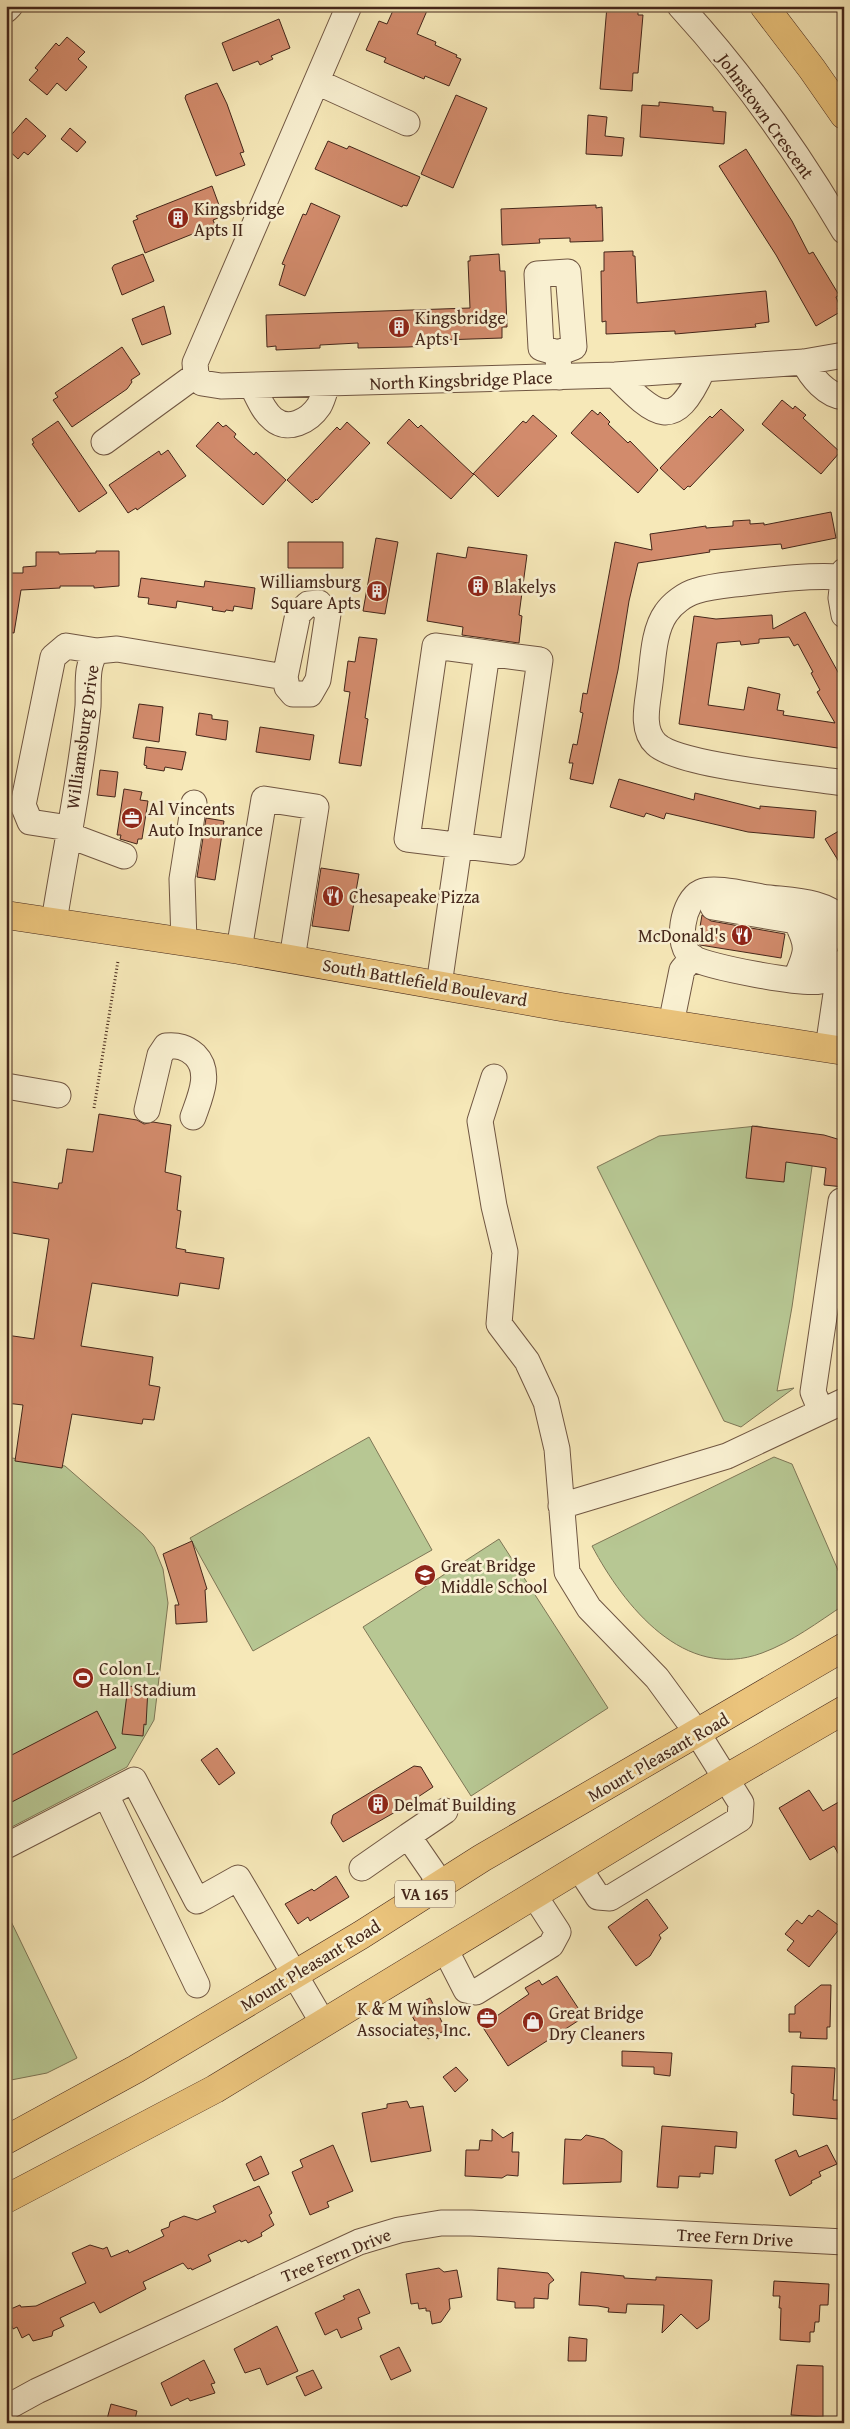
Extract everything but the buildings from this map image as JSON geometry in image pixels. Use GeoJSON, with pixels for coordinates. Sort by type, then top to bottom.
{"type":"FeatureCollection","features":[{"type":"Feature","properties":{"kind":"main road"},"geometry":{"type":"LineString","coordinates":[[764,6],[844,115]]}},
{"type":"Feature","properties":{"kind":"main road","name":"South Battlefield Boulevard"},"geometry":{"type":"LineString","coordinates":[[6,916],[240,950],[671,1024],[836,1050]]}},
{"type":"Feature","properties":{"kind":"main road","name":"Mount Pleasant Road"},"geometry":{"type":"LineString","coordinates":[[6,2140],[136,2069],[441,1884],[844,1647]]}},
{"type":"Feature","properties":{"kind":"main road"},"geometry":{"type":"LineString","coordinates":[[6,2199],[215,2090],[725,1779],[844,1710]]}},
{"type":"Feature","properties":{"kind":"street"},"geometry":{"type":"LineString","coordinates":[[6,10],[10,6]]}},
{"type":"Feature","properties":{"kind":"street"},"geometry":{"type":"LineString","coordinates":[[104,442],[196,375],[195,363],[349,6]]}},
{"type":"Feature","properties":{"kind":"street","name":"Johnstown Crescent"},"geometry":{"type":"LineString","coordinates":[[680,6],[731,64],[818,186],[844,232]]}},
{"type":"Feature","properties":{"kind":"street"},"geometry":{"type":"LineString","coordinates":[[317,82],[407,123]]}},
{"type":"Feature","properties":{"kind":"street"},"geometry":{"type":"LineString","coordinates":[[558,353],[559,377]]}},
{"type":"Feature","properties":{"kind":"street","name":"North Kingsbridge Place"},"geometry":{"type":"LineString","coordinates":[[196,375],[202,383],[221,386],[559,377],[804,362],[844,355]]}},
{"type":"Feature","properties":{"kind":"street"},"geometry":{"type":"LineString","coordinates":[[804,362],[809,373],[818,382],[832,393],[844,397]]}},
{"type":"Feature","properties":{"kind":"street"},"geometry":{"type":"LineString","coordinates":[[615,375],[641,401],[657,412],[665,413],[674,411],[684,403],[694,389],[703,369]]}},
{"type":"Feature","properties":{"kind":"street"},"geometry":{"type":"LineString","coordinates":[[252,386],[272,418],[283,425],[294,425],[307,418],[319,406],[327,384]]}},
{"type":"Feature","properties":{"kind":"street"},"geometry":{"type":"LineString","coordinates":[[844,615],[841,598],[843,574],[811,575],[711,587],[694,591],[666,612],[657,638],[646,715],[651,738],[670,754],[697,761],[844,783]]}},
{"type":"Feature","properties":{"kind":"street"},"geometry":{"type":"LineString","coordinates":[[97,651],[66,646],[53,657],[23,804],[30,822],[68,832],[124,856]]}},
{"type":"Feature","properties":{"kind":"street"},"geometry":{"type":"LineString","coordinates":[[436,646],[487,654],[540,660],[512,852],[407,839],[436,646]]}},
{"type":"Feature","properties":{"kind":"street","name":"Williamsburg Drive"},"geometry":{"type":"LineString","coordinates":[[54,922],[86,726],[92,656],[97,651],[117,650],[285,677]]}},
{"type":"Feature","properties":{"kind":"street"},"geometry":{"type":"LineString","coordinates":[[439,985],[487,654]]}},
{"type":"Feature","properties":{"kind":"street"},"geometry":{"type":"LineString","coordinates":[[240,950],[264,799],[316,807],[292,959]]}},
{"type":"Feature","properties":{"kind":"street"},"geometry":{"type":"LineString","coordinates":[[184,942],[182,879],[194,803]]}},
{"type":"Feature","properties":{"kind":"street"},"geometry":{"type":"LineString","coordinates":[[839,968],[820,981],[795,980],[727,969],[693,958],[683,948],[682,936],[692,898],[702,891],[724,891],[822,906],[839,915],[844,922]]}},
{"type":"Feature","properties":{"kind":"street"},"geometry":{"type":"LineString","coordinates":[[690,904],[796,921],[806,941],[805,957],[795,980]]}},
{"type":"Feature","properties":{"kind":"street"},"geometry":{"type":"LineString","coordinates":[[671,1024],[682,970],[693,958]]}},
{"type":"Feature","properties":{"kind":"street"},"geometry":{"type":"LineString","coordinates":[[836,1050],[839,968]]}},
{"type":"Feature","properties":{"kind":"street"},"geometry":{"type":"LineString","coordinates":[[148,1110],[160,1055],[166,1046],[176,1045],[188,1048],[200,1060],[205,1074],[193,1117]]}},
{"type":"Feature","properties":{"kind":"street"},"geometry":{"type":"LineString","coordinates":[[494,1077],[480,1122],[494,1206],[505,1252],[499,1324],[527,1361],[546,1402],[557,1449],[567,1572],[589,1608],[657,1678],[698,1734],[741,1803],[740,1819],[610,1898],[598,1897],[579,1868]]}},
{"type":"Feature","properties":{"kind":"street"},"geometry":{"type":"LineString","coordinates":[[6,1086],[58,1095]]}},
{"type":"Feature","properties":{"kind":"street"},"geometry":{"type":"LineString","coordinates":[[821,1412],[813,1392],[842,1201],[844,1201]]}},
{"type":"Feature","properties":{"kind":"street"},"geometry":{"type":"LineString","coordinates":[[561,1506],[727,1456],[844,1401]]}},
{"type":"Feature","properties":{"kind":"street"},"geometry":{"type":"LineString","coordinates":[[6,1846],[134,1780],[197,1902],[238,1878],[323,2024]]}},
{"type":"Feature","properties":{"kind":"street"},"geometry":{"type":"LineString","coordinates":[[106,1795],[197,1985]]}},
{"type":"Feature","properties":{"kind":"street"},"geometry":{"type":"LineString","coordinates":[[362,1868],[445,1811]]}},
{"type":"Feature","properties":{"kind":"street"},"geometry":{"type":"LineString","coordinates":[[408,1836],[441,1884]]}},
{"type":"Feature","properties":{"kind":"street"},"geometry":{"type":"LineString","coordinates":[[445,1949],[466,1990],[476,1992],[551,1945],[558,1932],[534,1895]]}},
{"type":"Feature","properties":{"kind":"street","name":"Tree Fern Drive"},"geometry":{"type":"LineString","coordinates":[[6,2408],[37,2391],[332,2253],[399,2230],[442,2224],[471,2223],[844,2242]]}},
{"type":"Feature","properties":{"kind":"street"},"geometry":{"type":"LineString","coordinates":[[6,2418],[9,2423]]}},
{"type":"Feature","properties":{"kind":"path"},"geometry":{"type":"LineString","coordinates":[[94,1108],[118,962]]}},
{"type":"Feature","properties":{"kind":"green space"},"geometry":{"type":"Polygon","coordinates":[[[757,1126],[816,1139],[792,1307],[777,1391],[794,1388],[741,1427],[724,1421],[597,1167],[659,1136],[757,1126]]]}},
{"type":"Feature","properties":{"kind":"green space"},"geometry":{"type":"Polygon","coordinates":[[[369,1437],[432,1550],[253,1651],[190,1538],[369,1437]]]}},
{"type":"Feature","properties":{"kind":"green space"},"geometry":{"type":"Polygon","coordinates":[[[774,1457],[792,1464],[844,1584],[844,1605],[815,1625],[762,1653],[734,1659],[707,1657],[682,1648],[660,1633],[639,1614],[605,1569],[592,1546],[774,1457]]]}},
{"type":"Feature","properties":{"kind":"green space","name":"Colon L. Hall Stadium"},"geometry":{"type":"Polygon","coordinates":[[[12,1458],[65,1466],[143,1534],[154,1547],[163,1569],[168,1603],[154,1720],[127,1767],[6,1830],[6,1459],[12,1458]]]}},
{"type":"Feature","properties":{"kind":"green space"},"geometry":{"type":"Polygon","coordinates":[[[499,1539],[608,1708],[471,1796],[363,1627],[499,1539]]]}},
{"type":"Feature","properties":{"kind":"green space"},"geometry":{"type":"Polygon","coordinates":[[[6,1911],[77,2058],[47,2073],[6,2081],[6,1911]]]}},
{"type":"Feature","properties":{"kind":"place","name":"Kingsbridge Apts II"},"geometry":{"type":"Point","coordinates":[178,218]}},
{"type":"Feature","properties":{"kind":"place","name":"Kingsbridge Apts I"},"geometry":{"type":"Point","coordinates":[399,327]}},
{"type":"Feature","properties":{"kind":"place","name":"Blakelys"},"geometry":{"type":"Point","coordinates":[478,586]}},
{"type":"Feature","properties":{"kind":"place","name":"Williamsburg Square Apts"},"geometry":{"type":"Point","coordinates":[377,591]}},
{"type":"Feature","properties":{"kind":"place","name":"Al Vincents Auto Insurance"},"geometry":{"type":"Point","coordinates":[132,818]}},
{"type":"Feature","properties":{"kind":"place","name":"Chesapeake Pizza"},"geometry":{"type":"Point","coordinates":[333,896]}},
{"type":"Feature","properties":{"kind":"place","name":"McDonald's"},"geometry":{"type":"Point","coordinates":[742,935]}},
{"type":"Feature","properties":{"kind":"place","name":"Great Bridge Middle School"},"geometry":{"type":"Point","coordinates":[425,1575]}},
{"type":"Feature","properties":{"kind":"place","name":"Colon L. Hall Stadium"},"geometry":{"type":"Point","coordinates":[83,1678]}},
{"type":"Feature","properties":{"kind":"place","name":"Delmat Building"},"geometry":{"type":"Point","coordinates":[378,1804]}},
{"type":"Feature","properties":{"kind":"place","name":"K & M Winslow Associates, Inc."},"geometry":{"type":"Point","coordinates":[487,2018]}},
{"type":"Feature","properties":{"kind":"place","name":"Great Bridge Dry Cleaners"},"geometry":{"type":"Point","coordinates":[533,2022]}}]}
